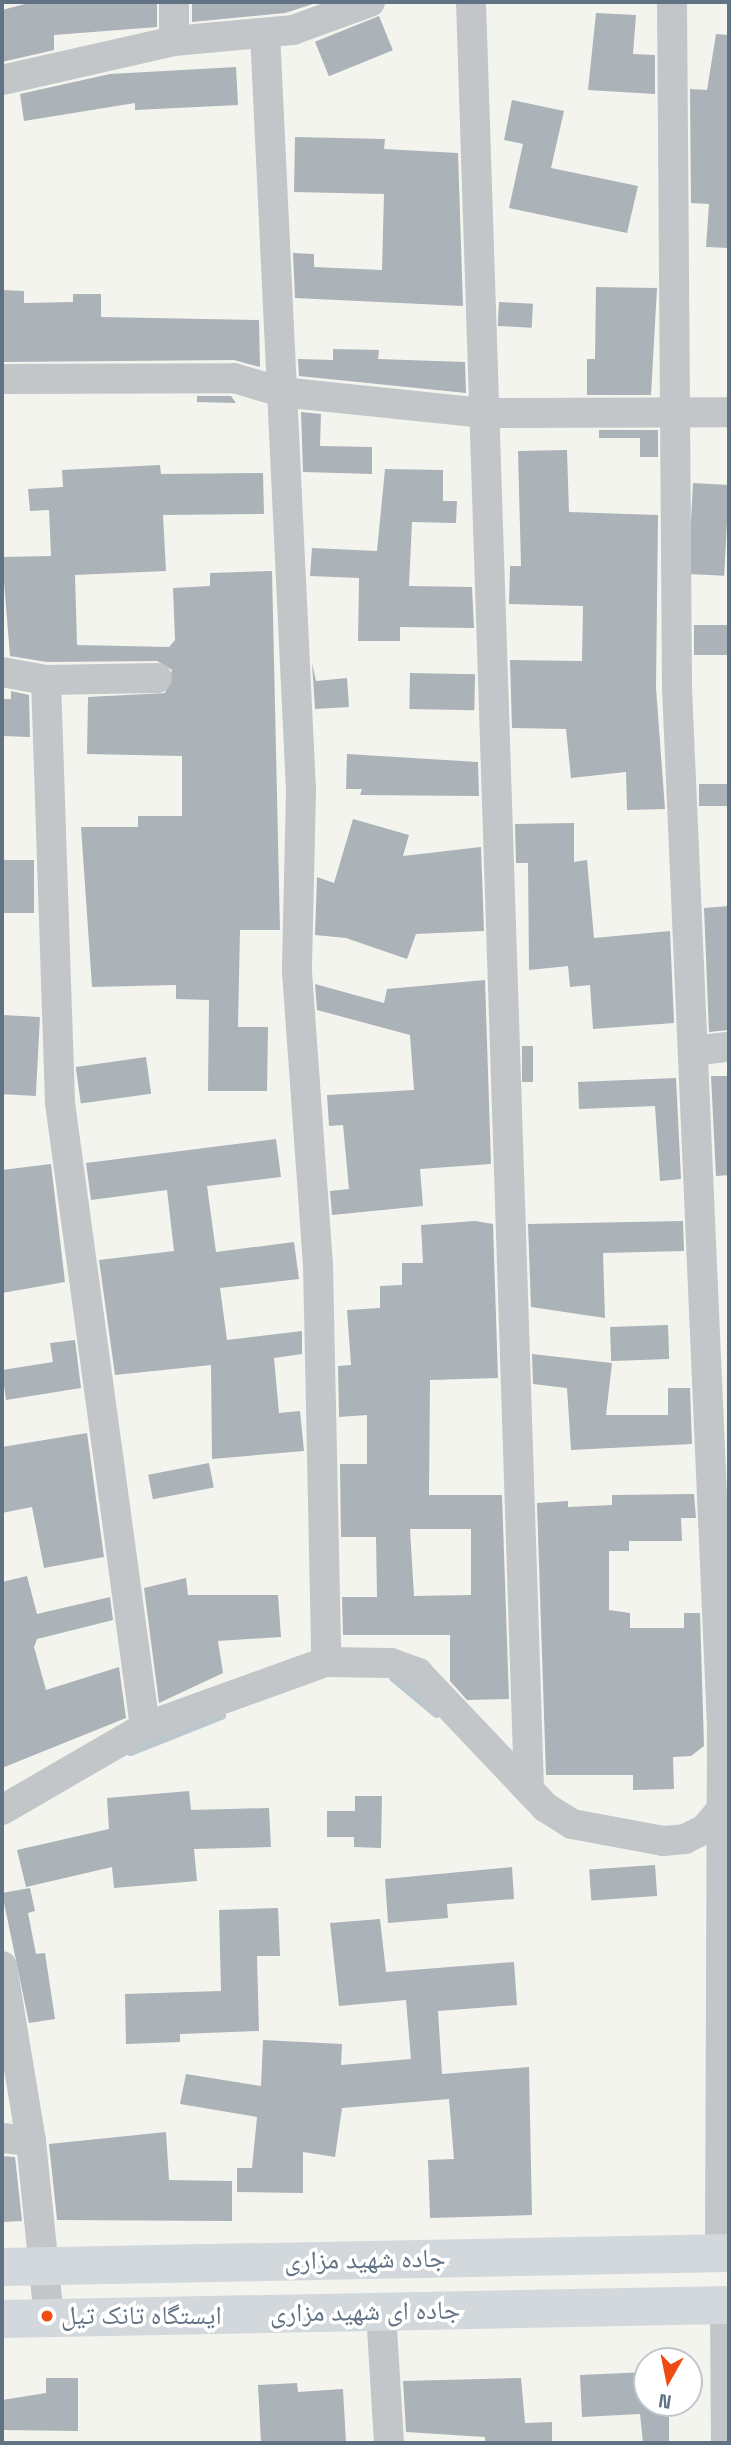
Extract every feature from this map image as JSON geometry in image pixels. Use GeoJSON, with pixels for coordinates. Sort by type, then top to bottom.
{"type":"FeatureCollection","features":[{"type":"Feature","properties":{"kind":"main road","name":"جاده شهید مزاری"},"geometry":{"type":"LineString","coordinates":[[2,2267],[724,2253]]}},
{"type":"Feature","properties":{"kind":"main road","name":"جاده ای شهید مزاری"},"geometry":{"type":"LineString","coordinates":[[2,2319],[727,2305]]}},
{"type":"Feature","properties":{"kind":"street"},"geometry":{"type":"LineString","coordinates":[[173,41],[174,2]]}},
{"type":"Feature","properties":{"kind":"street"},"geometry":{"type":"LineString","coordinates":[[2,80],[173,41],[293,30],[369,2]]}},
{"type":"Feature","properties":{"kind":"street"},"geometry":{"type":"LineString","coordinates":[[471,2],[529,1789]]}},
{"type":"Feature","properties":{"kind":"street"},"geometry":{"type":"LineString","coordinates":[[672,2],[677,688],[726,1804],[724,2253]]}},
{"type":"Feature","properties":{"kind":"street"},"geometry":{"type":"LineString","coordinates":[[265,33],[301,790],[297,972],[318,1264],[326,1662]]}},
{"type":"Feature","properties":{"kind":"street"},"geometry":{"type":"LineString","coordinates":[[2,379],[234,378],[281,392],[485,413],[729,412]]}},
{"type":"Feature","properties":{"kind":"street"},"geometry":{"type":"LineString","coordinates":[[2,672],[46,680],[157,678]]}},
{"type":"Feature","properties":{"kind":"street"},"geometry":{"type":"LineString","coordinates":[[46,680],[60,1104],[145,1727]]}},
{"type":"Feature","properties":{"kind":"street"},"geometry":{"type":"LineString","coordinates":[[694,1051],[729,1047]]}},
{"type":"Feature","properties":{"kind":"street"},"geometry":{"type":"LineString","coordinates":[[2,1810],[145,1727],[326,1662],[391,1663],[418,1673],[529,1789],[572,1824],[663,1841],[705,1829],[726,1804]]}},
{"type":"Feature","properties":{"kind":"street"},"geometry":{"type":"LineString","coordinates":[[2,1966],[31,2141],[47,2266],[49,2317]]}},
{"type":"Feature","properties":{"kind":"street"},"geometry":{"type":"LineString","coordinates":[[2,2138],[31,2141]]}},
{"type":"Feature","properties":{"kind":"street"},"geometry":{"type":"LineString","coordinates":[[726,2443],[727,2305]]}},
{"type":"Feature","properties":{"kind":"street"},"geometry":{"type":"LineString","coordinates":[[381,2312],[389,2443]]}},
{"type":"Feature","properties":{"kind":"building"},"geometry":{"type":"Polygon","coordinates":[[[33,2],[157,2],[157,27],[54,35],[54,50],[2,62],[2,10],[33,2]]]}},
{"type":"Feature","properties":{"kind":"building"},"geometry":{"type":"Polygon","coordinates":[[[192,2],[319,2],[285,13],[192,22],[192,2]]]}},
{"type":"Feature","properties":{"kind":"building"},"geometry":{"type":"Polygon","coordinates":[[[596,13],[636,15],[633,54],[655,55],[655,94],[588,90],[596,13]]]}},
{"type":"Feature","properties":{"kind":"building"},"geometry":{"type":"Polygon","coordinates":[[[379,16],[393,50],[329,76],[315,42],[379,16]]]}},
{"type":"Feature","properties":{"kind":"building"},"geometry":{"type":"Polygon","coordinates":[[[716,34],[729,35],[729,248],[706,247],[709,204],[691,203],[690,89],[707,90],[716,34]]]}},
{"type":"Feature","properties":{"kind":"building"},"geometry":{"type":"Polygon","coordinates":[[[236,67],[238,105],[135,110],[135,103],[24,121],[20,94],[110,74],[236,67]]]}},
{"type":"Feature","properties":{"kind":"building"},"geometry":{"type":"Polygon","coordinates":[[[512,100],[564,111],[551,168],[638,186],[627,233],[509,208],[523,144],[504,140],[512,100]]]}},
{"type":"Feature","properties":{"kind":"building"},"geometry":{"type":"Polygon","coordinates":[[[295,137],[385,139],[384,149],[458,153],[463,306],[295,298],[293,253],[314,254],[314,267],[382,270],[384,194],[294,192],[295,137]]]}},
{"type":"Feature","properties":{"kind":"building"},"geometry":{"type":"Polygon","coordinates":[[[596,287],[657,288],[651,395],[587,395],[587,359],[595,359],[596,287]]]}},
{"type":"Feature","properties":{"kind":"building"},"geometry":{"type":"Polygon","coordinates":[[[2,290],[24,291],[24,303],[73,302],[73,294],[101,294],[101,317],[259,320],[260,367],[234,360],[2,362],[2,290]]]}},
{"type":"Feature","properties":{"kind":"building"},"geometry":{"type":"Polygon","coordinates":[[[499,302],[533,304],[532,328],[498,326],[499,302]]]}},
{"type":"Feature","properties":{"kind":"building"},"geometry":{"type":"Polygon","coordinates":[[[333,349],[379,350],[378,359],[465,362],[466,393],[299,376],[298,359],[333,360],[333,349]]]}},
{"type":"Feature","properties":{"kind":"building"},"geometry":{"type":"Polygon","coordinates":[[[197,396],[231,396],[236,403],[197,402],[197,396]]]}},
{"type":"Feature","properties":{"kind":"building"},"geometry":{"type":"Polygon","coordinates":[[[301,412],[321,414],[320,446],[372,447],[372,474],[303,472],[301,412]]]}},
{"type":"Feature","properties":{"kind":"building"},"geometry":{"type":"Polygon","coordinates":[[[599,430],[658,430],[658,457],[640,457],[640,438],[599,438],[599,430]]]}},
{"type":"Feature","properties":{"kind":"building"},"geometry":{"type":"Polygon","coordinates":[[[567,450],[569,512],[658,515],[656,688],[665,809],[627,810],[626,772],[571,778],[566,729],[512,728],[510,660],[582,661],[583,606],[509,604],[510,566],[521,566],[518,451],[567,450]]]}},
{"type":"Feature","properties":{"kind":"building"},"geometry":{"type":"Polygon","coordinates":[[[160,465],[161,474],[263,473],[264,514],[163,515],[166,571],[75,575],[77,645],[169,647],[175,640],[173,588],[210,586],[210,573],[272,571],[280,930],[240,930],[238,1027],[268,1027],[267,1091],[208,1091],[209,1000],[176,999],[176,985],[92,987],[81,827],[138,827],[138,816],[182,816],[182,756],[87,754],[88,697],[165,693],[172,670],[157,661],[47,662],[10,656],[2,557],[51,556],[49,510],[30,511],[28,489],[63,487],[62,470],[160,465]]]}},
{"type":"Feature","properties":{"kind":"building"},"geometry":{"type":"Polygon","coordinates":[[[385,469],[443,470],[443,501],[457,501],[456,523],[412,522],[409,586],[472,587],[474,628],[400,627],[400,641],[358,641],[359,578],[310,576],[312,548],[377,551],[385,469]]]}},
{"type":"Feature","properties":{"kind":"building"},"geometry":{"type":"Polygon","coordinates":[[[693,483],[729,485],[724,576],[688,574],[693,483]]]}},
{"type":"Feature","properties":{"kind":"building"},"geometry":{"type":"Polygon","coordinates":[[[694,625],[729,625],[729,655],[694,655],[694,625]]]}},
{"type":"Feature","properties":{"kind":"building"},"geometry":{"type":"Polygon","coordinates":[[[312,663],[316,681],[347,678],[349,707],[315,709],[312,663]]]}},
{"type":"Feature","properties":{"kind":"building"},"geometry":{"type":"Polygon","coordinates":[[[410,673],[475,674],[474,710],[409,709],[410,673]]]}},
{"type":"Feature","properties":{"kind":"building"},"geometry":{"type":"Polygon","coordinates":[[[11,691],[29,695],[30,737],[2,736],[2,699],[11,699],[11,691]]]}},
{"type":"Feature","properties":{"kind":"building"},"geometry":{"type":"Polygon","coordinates":[[[347,754],[478,762],[479,796],[360,795],[362,789],[346,789],[347,754]]]}},
{"type":"Feature","properties":{"kind":"building"},"geometry":{"type":"Polygon","coordinates":[[[699,784],[729,784],[729,806],[699,806],[699,784]]]}},
{"type":"Feature","properties":{"kind":"building"},"geometry":{"type":"Polygon","coordinates":[[[353,819],[409,835],[403,856],[481,847],[484,931],[416,934],[407,959],[346,938],[315,935],[317,877],[334,883],[353,819]]]}},
{"type":"Feature","properties":{"kind":"building"},"geometry":{"type":"Polygon","coordinates":[[[574,823],[574,862],[587,860],[594,938],[670,931],[674,1023],[593,1029],[590,985],[570,987],[568,966],[529,970],[528,863],[516,863],[515,824],[574,823]]]}},
{"type":"Feature","properties":{"kind":"building"},"geometry":{"type":"Polygon","coordinates":[[[4,860],[34,860],[34,913],[4,913],[4,860]]]}},
{"type":"Feature","properties":{"kind":"building"},"geometry":{"type":"Polygon","coordinates":[[[729,906],[729,1030],[709,1032],[704,908],[729,906]]]}},
{"type":"Feature","properties":{"kind":"building"},"geometry":{"type":"Polygon","coordinates":[[[485,980],[491,1164],[420,1169],[423,1206],[332,1215],[330,1191],[349,1189],[343,1125],[329,1126],[327,1095],[414,1090],[410,1035],[317,1010],[315,984],[384,1003],[387,989],[485,980]]]}},
{"type":"Feature","properties":{"kind":"building"},"geometry":{"type":"Polygon","coordinates":[[[2,1015],[40,1017],[36,1096],[2,1094],[2,1015]]]}},
{"type":"Feature","properties":{"kind":"building"},"geometry":{"type":"Polygon","coordinates":[[[522,1046],[533,1046],[533,1082],[522,1082],[522,1046]]]}},
{"type":"Feature","properties":{"kind":"building"},"geometry":{"type":"Polygon","coordinates":[[[146,1057],[151,1094],[81,1104],[76,1067],[146,1057]]]}},
{"type":"Feature","properties":{"kind":"building"},"geometry":{"type":"Polygon","coordinates":[[[711,1076],[729,1076],[729,1175],[716,1176],[711,1076]]]}},
{"type":"Feature","properties":{"kind":"building"},"geometry":{"type":"Polygon","coordinates":[[[676,1078],[681,1179],[660,1181],[655,1106],[579,1109],[578,1082],[676,1078]]]}},
{"type":"Feature","properties":{"kind":"building"},"geometry":{"type":"Polygon","coordinates":[[[276,1139],[281,1177],[207,1186],[216,1252],[294,1242],[299,1279],[220,1288],[227,1340],[302,1331],[302,1354],[274,1358],[279,1413],[300,1411],[304,1451],[212,1459],[211,1365],[115,1375],[99,1260],[174,1251],[167,1190],[91,1200],[86,1163],[276,1139]]]}},
{"type":"Feature","properties":{"kind":"building"},"geometry":{"type":"Polygon","coordinates":[[[51,1164],[65,1282],[2,1293],[2,1170],[51,1164]]]}},
{"type":"Feature","properties":{"kind":"building"},"geometry":{"type":"Polygon","coordinates":[[[475,1221],[493,1224],[498,1378],[430,1380],[429,1495],[502,1495],[509,1699],[467,1700],[450,1681],[450,1635],[343,1635],[342,1597],[377,1597],[376,1537],[341,1537],[340,1464],[367,1464],[367,1415],[339,1417],[338,1366],[351,1365],[347,1310],[380,1308],[380,1286],[402,1285],[402,1263],[423,1263],[421,1225],[475,1221]],[[410,1529],[414,1596],[471,1595],[471,1529],[410,1529]]]}},
{"type":"Feature","properties":{"kind":"building"},"geometry":{"type":"Polygon","coordinates":[[[683,1221],[684,1251],[603,1253],[605,1318],[531,1307],[528,1224],[683,1221]]]}},
{"type":"Feature","properties":{"kind":"building"},"geometry":{"type":"Polygon","coordinates":[[[668,1325],[669,1359],[611,1361],[610,1327],[668,1325]]]}},
{"type":"Feature","properties":{"kind":"building"},"geometry":{"type":"Polygon","coordinates":[[[75,1340],[81,1388],[6,1400],[2,1370],[53,1362],[50,1343],[75,1340]]]}},
{"type":"Feature","properties":{"kind":"building"},"geometry":{"type":"Polygon","coordinates":[[[532,1354],[612,1363],[606,1415],[668,1415],[668,1388],[690,1388],[692,1444],[571,1450],[567,1388],[533,1384],[532,1354]]]}},
{"type":"Feature","properties":{"kind":"building"},"geometry":{"type":"Polygon","coordinates":[[[87,1433],[104,1557],[44,1568],[32,1507],[2,1513],[2,1447],[87,1433]]]}},
{"type":"Feature","properties":{"kind":"building"},"geometry":{"type":"Polygon","coordinates":[[[209,1463],[214,1488],[153,1499],[148,1475],[209,1463]]]}},
{"type":"Feature","properties":{"kind":"building"},"geometry":{"type":"Polygon","coordinates":[[[694,1494],[696,1518],[681,1518],[682,1541],[629,1541],[629,1551],[609,1551],[609,1610],[630,1613],[630,1628],[684,1628],[684,1613],[700,1613],[704,1746],[691,1756],[673,1757],[674,1789],[633,1790],[633,1775],[546,1775],[537,1503],[568,1501],[568,1507],[612,1505],[612,1495],[694,1494]]]}},
{"type":"Feature","properties":{"kind":"building"},"geometry":{"type":"Polygon","coordinates":[[[27,1576],[37,1614],[110,1597],[113,1620],[37,1639],[34,1647],[46,1690],[119,1667],[126,1718],[2,1768],[2,1582],[27,1576]]]}},
{"type":"Feature","properties":{"kind":"building"},"geometry":{"type":"Polygon","coordinates":[[[186,1578],[188,1595],[278,1595],[281,1637],[218,1641],[223,1673],[159,1703],[144,1588],[186,1578]]]}},
{"type":"Feature","properties":{"kind":"building"},"geometry":{"type":"Polygon","coordinates":[[[189,1791],[191,1810],[269,1808],[271,1847],[194,1849],[197,1881],[114,1888],[112,1867],[26,1887],[17,1850],[109,1829],[107,1798],[189,1791]]]}},
{"type":"Feature","properties":{"kind":"building"},"geometry":{"type":"Polygon","coordinates":[[[355,1796],[382,1796],[381,1848],[354,1847],[354,1837],[327,1837],[327,1811],[355,1811],[355,1796]]]}},
{"type":"Feature","properties":{"kind":"building"},"geometry":{"type":"Polygon","coordinates":[[[655,1865],[657,1896],[591,1901],[589,1870],[655,1865]]]}},
{"type":"Feature","properties":{"kind":"building"},"geometry":{"type":"Polygon","coordinates":[[[512,1867],[514,1899],[447,1904],[448,1918],[388,1923],[385,1879],[512,1867]]]}},
{"type":"Feature","properties":{"kind":"building"},"geometry":{"type":"Polygon","coordinates":[[[30,1888],[35,1911],[28,1913],[36,1954],[45,1953],[55,2019],[29,2023],[2,1893],[30,1888]]]}},
{"type":"Feature","properties":{"kind":"building"},"geometry":{"type":"Polygon","coordinates":[[[278,1908],[280,1956],[257,1956],[259,2031],[180,2034],[180,2042],[126,2044],[125,1994],[221,1991],[219,1910],[278,1908]]]}},
{"type":"Feature","properties":{"kind":"building"},"geometry":{"type":"Polygon","coordinates":[[[380,1919],[386,1972],[514,1962],[517,2005],[438,2011],[442,2074],[529,2067],[532,2215],[430,2218],[428,2160],[454,2159],[449,2099],[342,2108],[335,2157],[303,2152],[303,2193],[237,2192],[237,2168],[252,2168],[257,2117],[180,2104],[186,2074],[261,2086],[263,2040],[342,2044],[341,2065],[411,2059],[406,2000],[339,2006],[330,1923],[380,1919]]]}},
{"type":"Feature","properties":{"kind":"building"},"geometry":{"type":"Polygon","coordinates":[[[166,2132],[169,2180],[232,2181],[232,2221],[57,2220],[49,2144],[166,2132]]]}},
{"type":"Feature","properties":{"kind":"building"},"geometry":{"type":"Polygon","coordinates":[[[2,2156],[15,2157],[22,2221],[2,2222],[2,2156]]]}},
{"type":"Feature","properties":{"kind":"building"},"geometry":{"type":"Polygon","coordinates":[[[633,2373],[633,2414],[582,2417],[580,2375],[633,2373]]]}},
{"type":"Feature","properties":{"kind":"building"},"geometry":{"type":"Polygon","coordinates":[[[46,2378],[78,2378],[78,2431],[2,2430],[2,2400],[46,2393],[46,2378]]]}},
{"type":"Feature","properties":{"kind":"building"},"geometry":{"type":"Polygon","coordinates":[[[521,2378],[525,2423],[552,2422],[552,2443],[485,2443],[485,2437],[406,2432],[403,2381],[521,2378]]]}},
{"type":"Feature","properties":{"kind":"building"},"geometry":{"type":"Polygon","coordinates":[[[297,2383],[298,2392],[343,2389],[346,2443],[261,2443],[258,2385],[297,2383]]]}},
{"type":"Feature","properties":{"kind":"building"},"geometry":{"type":"Polygon","coordinates":[[[640,2417],[669,2417],[669,2443],[643,2443],[640,2417]]]}},
{"type":"Feature","properties":{"kind":"waterway"},"geometry":{"type":"LineString","coordinates":[[393,1677],[436,1713]]}},
{"type":"Feature","properties":{"kind":"waterway"},"geometry":{"type":"LineString","coordinates":[[130,1751],[221,1715]]}},
{"type":"Feature","properties":{"kind":"place","name":"ایستگاه تانک تیل"},"geometry":{"type":"Point","coordinates":[47,2316]}}]}
